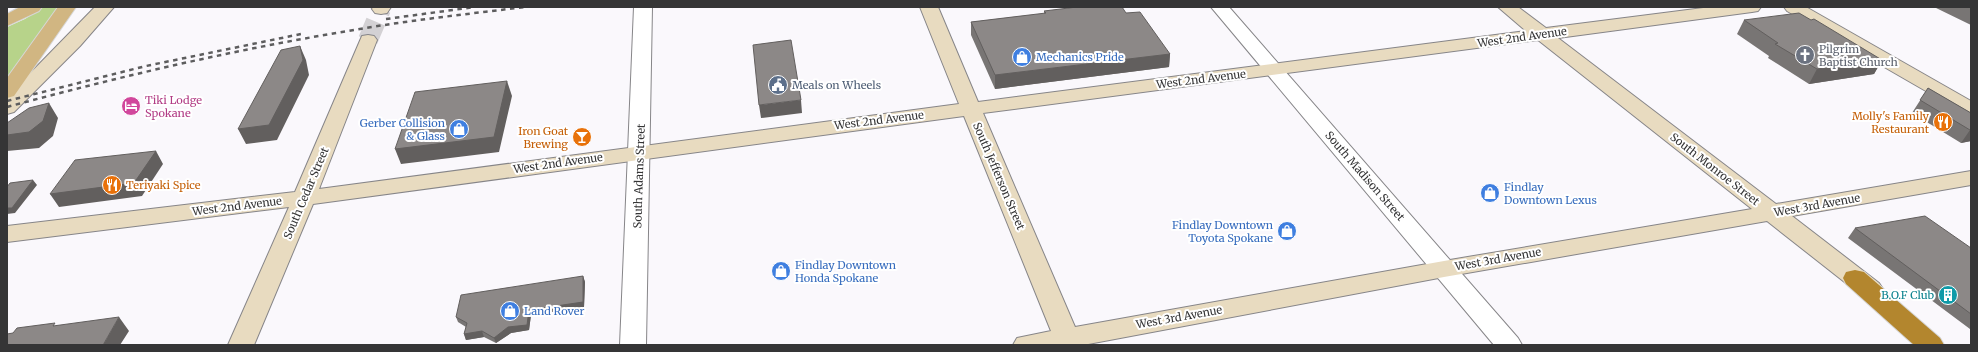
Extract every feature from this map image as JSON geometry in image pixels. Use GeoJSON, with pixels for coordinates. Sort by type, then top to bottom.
{"type":"FeatureCollection","features":[{"type":"Feature","properties":{"kind":"highway"},"geometry":{"type":"LineString","coordinates":[[1855,278],[1931,345]]}},
{"type":"Feature","properties":{"kind":"main road"},"geometry":{"type":"LineString","coordinates":[[7,21],[33,7]]}},
{"type":"Feature","properties":{"kind":"main road"},"geometry":{"type":"LineString","coordinates":[[7,92],[67,7]]}},
{"type":"Feature","properties":{"kind":"main road"},"geometry":{"type":"LineString","coordinates":[[7,108],[73,42],[105,7]]}},
{"type":"Feature","properties":{"kind":"main road","name":"South Jefferson Street"},"geometry":{"type":"LineString","coordinates":[[929,7],[1069,341]]}},
{"type":"Feature","properties":{"kind":"main road","name":"South Monroe Street"},"geometry":{"type":"LineString","coordinates":[[1507,7],[1942,345]]}},
{"type":"Feature","properties":{"kind":"main road","name":"West 2nd Avenue"},"geometry":{"type":"LineString","coordinates":[[7,234],[304,198],[971,108],[1752,7]]}},
{"type":"Feature","properties":{"kind":"main road"},"geometry":{"type":"LineString","coordinates":[[1793,7],[1971,109]]}},
{"type":"Feature","properties":{"kind":"main road","name":"South Cedar Street"},"geometry":{"type":"LineString","coordinates":[[241,345],[304,198],[368,40]]}},
{"type":"Feature","properties":{"kind":"main road","name":"West 3rd Avenue"},"geometry":{"type":"LineString","coordinates":[[1026,345],[1069,341],[1444,269],[1971,178]]}},
{"type":"Feature","properties":{"kind":"main road"},"geometry":{"type":"LineString","coordinates":[[1855,278],[1916,345]]}},
{"type":"Feature","properties":{"kind":"street","name":"South Adams Street"},"geometry":{"type":"LineString","coordinates":[[633,345],[640,152],[643,7]]}},
{"type":"Feature","properties":{"kind":"street","name":"South Madison Street"},"geometry":{"type":"LineString","coordinates":[[1220,7],[1509,345]]}},
{"type":"Feature","properties":{"kind":"green space"},"geometry":{"type":"Polygon","coordinates":[[[43,7],[58,7],[38,39],[7,78],[7,27],[25,19],[43,7]]]}},
{"type":"Feature","properties":{"kind":"building"},"geometry":{"type":"Polygon","coordinates":[[[1077,7],[1122,7],[1126,13],[1140,12],[1170,54],[995,75],[971,22],[1046,13],[1044,11],[1077,7]]]}},
{"type":"Feature","properties":{"kind":"building"},"geometry":{"type":"Polygon","coordinates":[[[1799,13],[1811,20],[1814,19],[1882,60],[1817,69],[1775,44],[1778,43],[1744,20],[1799,13]]]}},
{"type":"Feature","properties":{"kind":"building","name":"Meals on Wheels"},"geometry":{"type":"Polygon","coordinates":[[[791,40],[801,100],[759,105],[753,45],[791,40]]]}},
{"type":"Feature","properties":{"kind":"building"},"geometry":{"type":"Polygon","coordinates":[[[300,46],[303,60],[269,125],[238,129],[281,50],[300,46]]]}},
{"type":"Feature","properties":{"kind":"building","name":"Gerber Collision & Glass"},"geometry":{"type":"Polygon","coordinates":[[[507,81],[494,137],[395,149],[415,92],[507,81]]]}},
{"type":"Feature","properties":{"kind":"building"},"geometry":{"type":"Polygon","coordinates":[[[1928,88],[1971,113],[1971,130],[1920,100],[1928,88]]]}},
{"type":"Feature","properties":{"kind":"building"},"geometry":{"type":"Polygon","coordinates":[[[49,103],[43,121],[29,132],[7,135],[7,123],[29,108],[49,103]]]}},
{"type":"Feature","properties":{"kind":"building"},"geometry":{"type":"Polygon","coordinates":[[[156,151],[134,183],[50,194],[75,160],[156,151]]]}},
{"type":"Feature","properties":{"kind":"building"},"geometry":{"type":"Polygon","coordinates":[[[33,180],[12,208],[7,208],[7,187],[10,183],[33,180]]]}},
{"type":"Feature","properties":{"kind":"building","name":"B.O.F Club"},"geometry":{"type":"Polygon","coordinates":[[[1925,216],[1971,248],[1971,314],[1855,228],[1925,216]]]}},
{"type":"Feature","properties":{"kind":"building","name":"Land Rover"},"geometry":{"type":"Polygon","coordinates":[[[583,276],[583,302],[529,310],[527,325],[508,327],[494,338],[482,331],[464,334],[467,323],[456,317],[461,295],[583,276]]]}},
{"type":"Feature","properties":{"kind":"building"},"geometry":{"type":"Polygon","coordinates":[[[119,317],[103,345],[7,345],[7,334],[13,333],[17,328],[55,323],[53,326],[119,317]]]}},
{"type":"Feature","properties":{"kind":"tunnel"},"geometry":{"type":"LineString","coordinates":[[368,40],[381,9]]}},
{"type":"Feature","properties":{"kind":"railway"},"geometry":{"type":"LineString","coordinates":[[386,19],[475,7]]}},
{"type":"Feature","properties":{"kind":"railway"},"geometry":{"type":"LineString","coordinates":[[7,107],[136,74],[310,37],[397,23],[525,7]]}},
{"type":"Feature","properties":{"kind":"railway"},"geometry":{"type":"LineString","coordinates":[[7,101],[146,66],[301,34]]}},
{"type":"Feature","properties":{"kind":"place","name":"Pilgrim Baptist Church"},"geometry":{"type":"Point","coordinates":[1805,55]}},
{"type":"Feature","properties":{"kind":"place","name":"Mechanics Pride"},"geometry":{"type":"Point","coordinates":[1022,57]}},
{"type":"Feature","properties":{"kind":"place","name":"Meals on Wheels"},"geometry":{"type":"Point","coordinates":[778,85]}},
{"type":"Feature","properties":{"kind":"place","name":"Tiki Lodge Spokane"},"geometry":{"type":"Point","coordinates":[131,106]}},
{"type":"Feature","properties":{"kind":"place","name":"Molly's Family Restaurant"},"geometry":{"type":"Point","coordinates":[1943,122]}},
{"type":"Feature","properties":{"kind":"place","name":"Gerber Collision & Glass"},"geometry":{"type":"Point","coordinates":[459,129]}},
{"type":"Feature","properties":{"kind":"place","name":"Iron Goat Brewing"},"geometry":{"type":"Point","coordinates":[582,137]}},
{"type":"Feature","properties":{"kind":"place","name":"Teriyaki Spice"},"geometry":{"type":"Point","coordinates":[112,185]}},
{"type":"Feature","properties":{"kind":"place","name":"Findlay Downtown Lexus"},"geometry":{"type":"Point","coordinates":[1490,193]}},
{"type":"Feature","properties":{"kind":"place","name":"Findlay Downtown Toyota Spokane"},"geometry":{"type":"Point","coordinates":[1287,231]}},
{"type":"Feature","properties":{"kind":"place","name":"Findlay Downtown Honda Spokane"},"geometry":{"type":"Point","coordinates":[781,271]}},
{"type":"Feature","properties":{"kind":"place","name":"B.O.F Club"},"geometry":{"type":"Point","coordinates":[1948,295]}},
{"type":"Feature","properties":{"kind":"place","name":"Land Rover"},"geometry":{"type":"Point","coordinates":[510,311]}}]}
